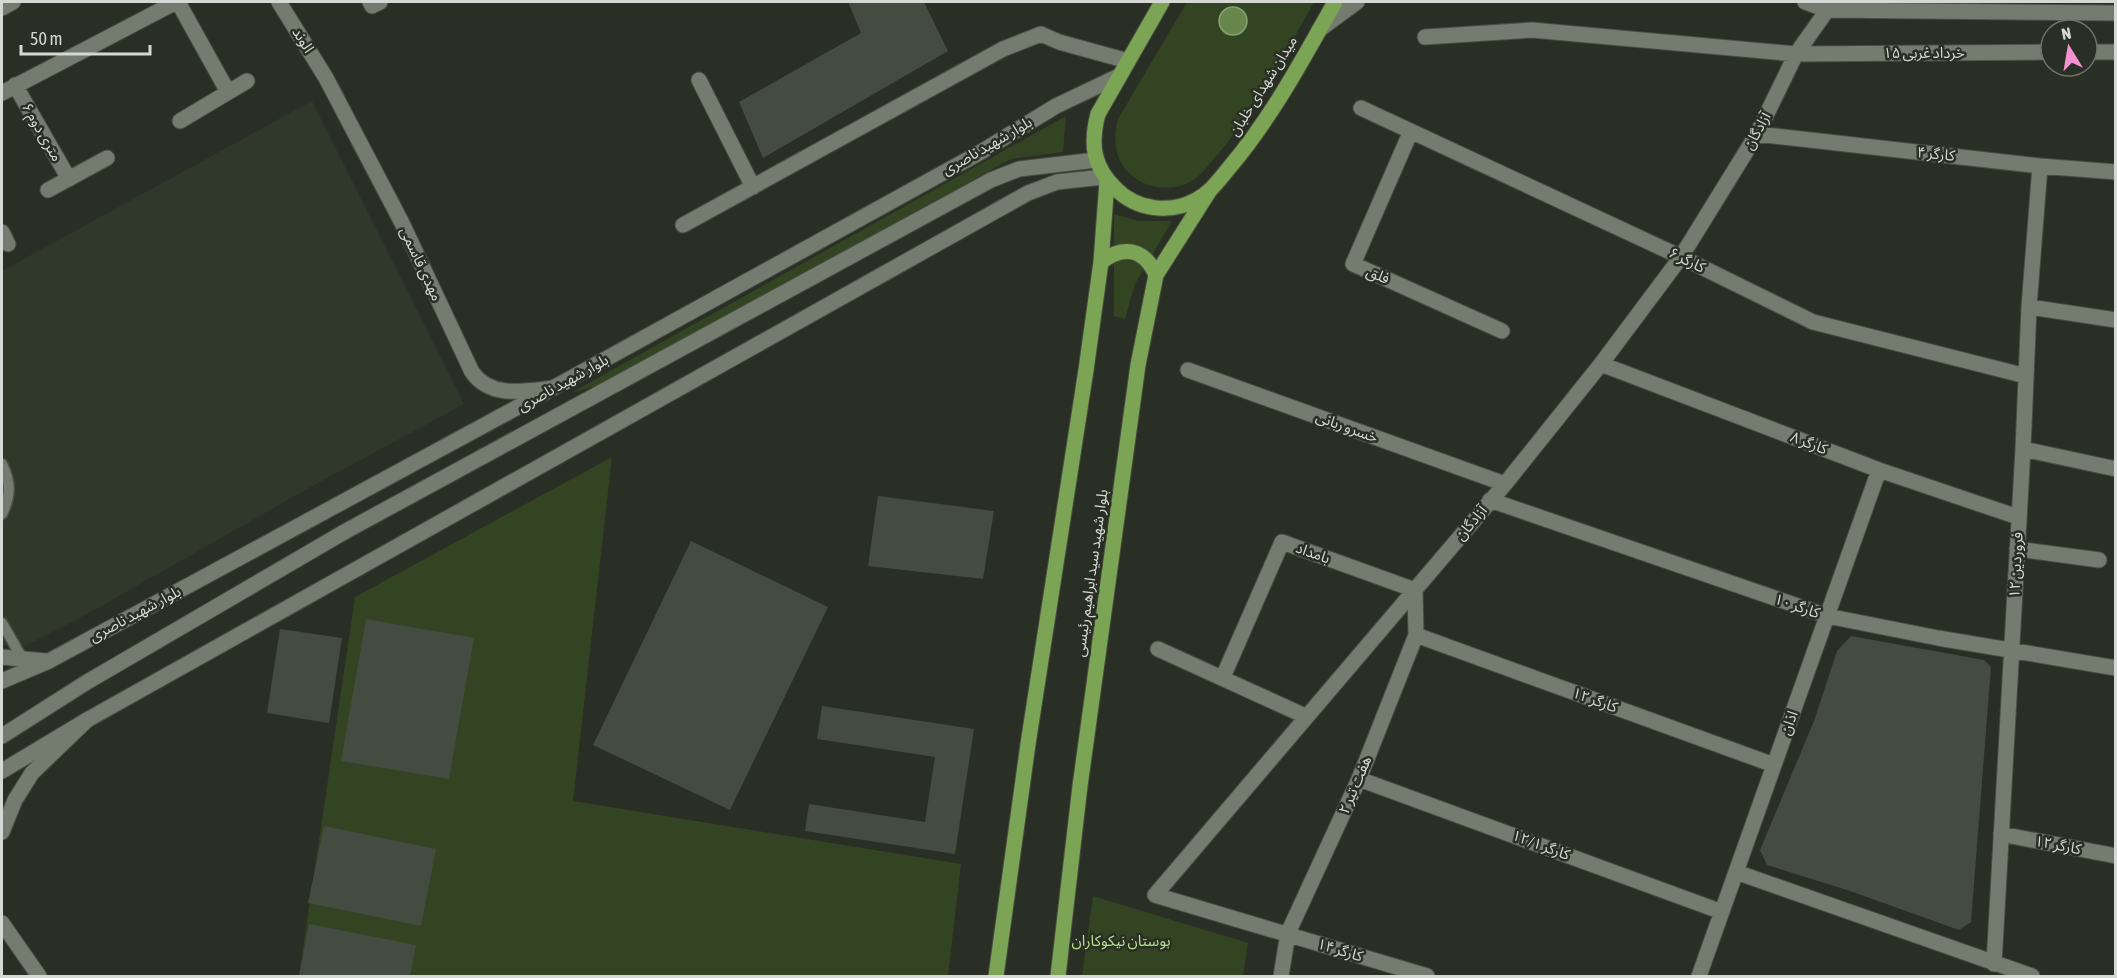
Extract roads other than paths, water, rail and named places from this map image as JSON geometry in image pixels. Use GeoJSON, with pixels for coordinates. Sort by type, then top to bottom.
{"type":"FeatureCollection","features":[{"type":"Feature","properties":{"kind":"main road","name":"میدان شهدای خلبان"},"geometry":{"type":"LineString","coordinates":[[1162,2],[1098,114],[1094,129],[1096,160],[1105,179],[1124,197],[1152,208],[1183,206],[1198,200],[1210,190],[1253,140],[1291,81],[1335,2]]}},
{"type":"Feature","properties":{"kind":"main road"},"geometry":{"type":"LineString","coordinates":[[996,976],[1028,744],[1083,393],[1101,262],[1105,179]]}},
{"type":"Feature","properties":{"kind":"main road","name":"بلوار شهید سید ابراهیم رئیسی"},"geometry":{"type":"LineString","coordinates":[[1058,976],[1080,786],[1138,365],[1156,275],[1210,190]]}},
{"type":"Feature","properties":{"kind":"main road"},"geometry":{"type":"LineString","coordinates":[[1101,262],[1112,254],[1128,252],[1143,257],[1149,262],[1156,275]]}},
{"type":"Feature","properties":{"kind":"street"},"geometry":{"type":"LineString","coordinates":[[2,8],[13,2]]}},
{"type":"Feature","properties":{"kind":"street"},"geometry":{"type":"LineString","coordinates":[[2,93],[177,2],[228,92]]}},
{"type":"Feature","properties":{"kind":"street","name":"الوند"},"geometry":{"type":"LineString","coordinates":[[279,2],[326,78]]}},
{"type":"Feature","properties":{"kind":"street"},"geometry":{"type":"LineString","coordinates":[[370,2],[372,6],[380,2]]}},
{"type":"Feature","properties":{"kind":"street"},"geometry":{"type":"LineString","coordinates":[[1319,30],[1357,2]]}},
{"type":"Feature","properties":{"kind":"street"},"geometry":{"type":"LineString","coordinates":[[1805,2],[1830,6],[2115,13]]}},
{"type":"Feature","properties":{"kind":"street","name":"آزادگان"},"geometry":{"type":"LineString","coordinates":[[1288,933],[1155,895],[1305,716],[1505,484],[1601,364],[1681,257],[1757,134],[1796,54],[1830,6]]}},
{"type":"Feature","properties":{"kind":"street","name":"۱۵ خرداد غربی"},"geometry":{"type":"LineString","coordinates":[[1425,37],[1532,30],[1796,54],[2039,52]]}},
{"type":"Feature","properties":{"kind":"street"},"geometry":{"type":"LineString","coordinates":[[683,225],[1003,49],[1041,34],[1059,42],[1128,61]]}},
{"type":"Feature","properties":{"kind":"street"},"geometry":{"type":"LineString","coordinates":[[2099,52],[2115,52]]}},
{"type":"Feature","properties":{"kind":"street","name":"بلوار شهید ناصری"},"geometry":{"type":"LineString","coordinates":[[2,681],[49,662],[981,152],[1056,106],[1119,76]]}},
{"type":"Feature","properties":{"kind":"street","name":"مهدی قاسمی"},"geometry":{"type":"LineString","coordinates":[[326,78],[402,223],[472,372],[489,388],[513,392],[553,388]]}},
{"type":"Feature","properties":{"kind":"street"},"geometry":{"type":"LineString","coordinates":[[699,80],[753,187]]}},
{"type":"Feature","properties":{"kind":"street"},"geometry":{"type":"LineString","coordinates":[[180,121],[247,81]]}},
{"type":"Feature","properties":{"kind":"street","name":"۶ متری دوم"},"geometry":{"type":"LineString","coordinates":[[15,85],[69,179]]}},
{"type":"Feature","properties":{"kind":"street","name":"کارگر ۶"},"geometry":{"type":"LineString","coordinates":[[1361,108],[1681,257],[1813,322],[2026,376]]}},
{"type":"Feature","properties":{"kind":"street","name":"فلق"},"geometry":{"type":"LineString","coordinates":[[1411,131],[1353,264],[1502,331]]}},
{"type":"Feature","properties":{"kind":"street","name":"کارگر ۴"},"geometry":{"type":"LineString","coordinates":[[1757,134],[2040,166],[2115,172]]}},
{"type":"Feature","properties":{"kind":"street"},"geometry":{"type":"LineString","coordinates":[[48,190],[108,158]]}},
{"type":"Feature","properties":{"kind":"street","name":"بلوار شهید ناصری"},"geometry":{"type":"LineString","coordinates":[[2,736],[78,687],[345,531],[991,180],[1019,169],[1096,160]]}},
{"type":"Feature","properties":{"kind":"street","name":"۱۲ فروردین"},"geometry":{"type":"LineString","coordinates":[[1994,964],[2026,376],[2040,166]]}},
{"type":"Feature","properties":{"kind":"street"},"geometry":{"type":"LineString","coordinates":[[2,771],[87,720],[1028,193],[1057,182],[1105,179]]}},
{"type":"Feature","properties":{"kind":"street"},"geometry":{"type":"LineString","coordinates":[[2030,308],[2115,320]]}},
{"type":"Feature","properties":{"kind":"street","name":"کارگر ۸"},"geometry":{"type":"LineString","coordinates":[[1601,364],[1879,470],[2018,518]]}},
{"type":"Feature","properties":{"kind":"street","name":"خسرو ربانی"},"geometry":{"type":"LineString","coordinates":[[1188,370],[1505,484]]}},
{"type":"Feature","properties":{"kind":"street"},"geometry":{"type":"LineString","coordinates":[[2023,449],[2115,469]]}},
{"type":"Feature","properties":{"kind":"street","name":"اذان"},"geometry":{"type":"LineString","coordinates":[[1699,976],[1879,470]]}},
{"type":"Feature","properties":{"kind":"street","name":"کارگر ۱۰"},"geometry":{"type":"LineString","coordinates":[[1490,500],[1827,616],[2115,668]]}},
{"type":"Feature","properties":{"kind":"street","name":"بامداد"},"geometry":{"type":"LineString","coordinates":[[1223,677],[1282,542],[1415,590]]}},
{"type":"Feature","properties":{"kind":"street"},"geometry":{"type":"LineString","coordinates":[[2017,549],[2098,560]]}},
{"type":"Feature","properties":{"kind":"street","name":"هفت تیر ۲"},"geometry":{"type":"LineString","coordinates":[[1281,976],[1288,933],[1359,779],[1416,635],[1415,590]]}},
{"type":"Feature","properties":{"kind":"street","name":"کارگر ۱۲"},"geometry":{"type":"LineString","coordinates":[[1416,635],[1774,765]]}},
{"type":"Feature","properties":{"kind":"street"},"geometry":{"type":"LineString","coordinates":[[1158,649],[1305,716]]}},
{"type":"Feature","properties":{"kind":"street"},"geometry":{"type":"LineString","coordinates":[[2,657],[49,662]]}},
{"type":"Feature","properties":{"kind":"street"},"geometry":{"type":"LineString","coordinates":[[2,832],[15,800],[32,773],[87,720]]}},
{"type":"Feature","properties":{"kind":"street","name":"کارگر ۱۲/۱"},"geometry":{"type":"LineString","coordinates":[[1359,779],[1722,912]]}},
{"type":"Feature","properties":{"kind":"street","name":"کارگر ۱۲"},"geometry":{"type":"LineString","coordinates":[[2001,834],[2115,856]]}},
{"type":"Feature","properties":{"kind":"street"},"geometry":{"type":"LineString","coordinates":[[1736,872],[2032,976]]}},
{"type":"Feature","properties":{"kind":"street"},"geometry":{"type":"LineString","coordinates":[[2,923],[39,976]]}},
{"type":"Feature","properties":{"kind":"street","name":"کارگر ۱۴"},"geometry":{"type":"LineString","coordinates":[[1288,933],[1427,976]]}},
{"type":"Feature","properties":{"kind":"lane"},"geometry":{"type":"LineString","coordinates":[[2,464],[8,476],[9,500],[2,514]]}},
{"type":"Feature","properties":{"kind":"lane"},"geometry":{"type":"LineString","coordinates":[[2,623],[22,658]]}},
{"type":"Feature","properties":{"kind":"park label","name":"بوستان نیکوکاران"},"geometry":{"type":"Point","coordinates":[1121,941]}}]}
